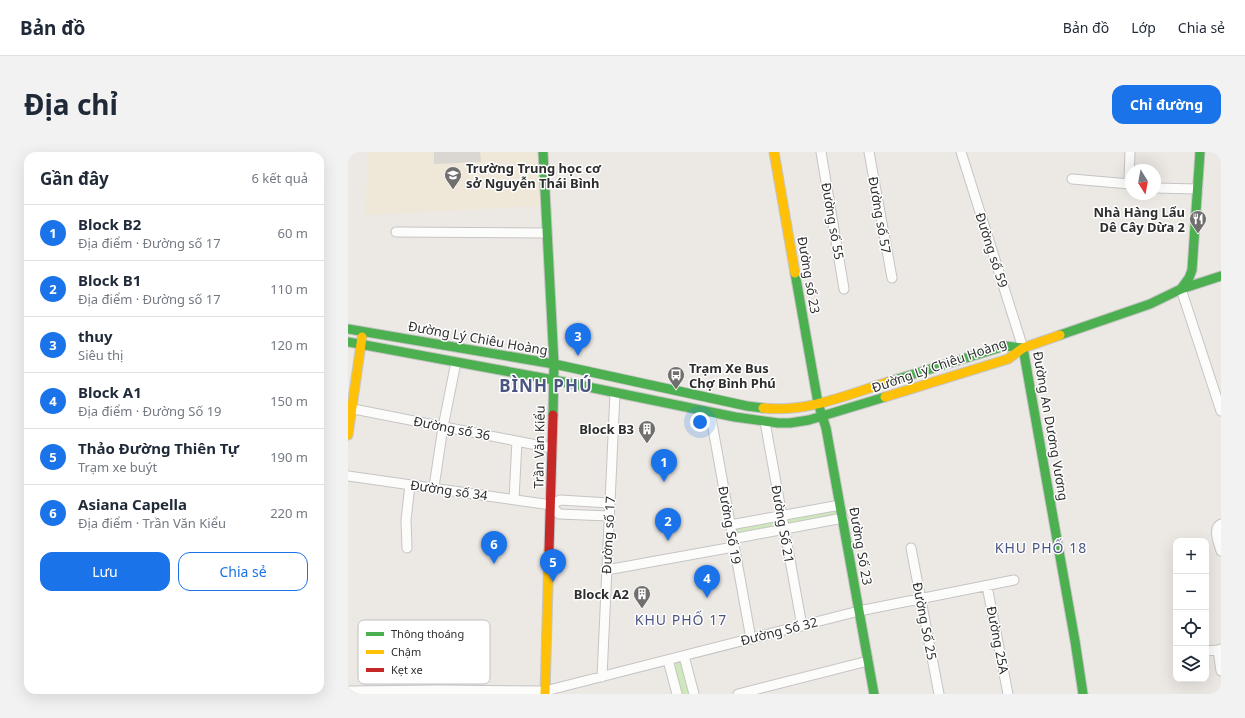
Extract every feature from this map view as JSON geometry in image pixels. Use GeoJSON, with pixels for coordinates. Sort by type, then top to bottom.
{"type":"FeatureCollection","features":[{"type":"Feature","properties":{"kind":"main road","name":"Trần Văn Kiểu"},"geometry":{"type":"LineString","coordinates":[[543,152],[554,364],[545,693]]}},
{"type":"Feature","properties":{"kind":"main road","name":"Đường số 23"},"geometry":{"type":"LineString","coordinates":[[774,152],[818,403]]}},
{"type":"Feature","properties":{"kind":"main road"},"geometry":{"type":"LineString","coordinates":[[1181,289],[1189,278],[1192,270],[1200,152]]}},
{"type":"Feature","properties":{"kind":"main road","name":"Đường An Dương Vương"},"geometry":{"type":"LineString","coordinates":[[1083,694],[1023,348],[1150,304],[1181,289],[1221,276]]}},
{"type":"Feature","properties":{"kind":"main road","name":"Đường Lý Chiêu Hoàng"},"geometry":{"type":"LineString","coordinates":[[348,328],[554,364],[761,408],[788,409],[804,407],[834,399],[1005,346],[1023,348]]}},
{"type":"Feature","properties":{"kind":"main road"},"geometry":{"type":"LineString","coordinates":[[348,435],[350,408],[363,331]]}},
{"type":"Feature","properties":{"kind":"main road","name":"Đường Lý Chiêu Hoàng"},"geometry":{"type":"LineString","coordinates":[[348,342],[554,380],[764,422],[790,423],[822,417],[1008,359],[1023,348]]}},
{"type":"Feature","properties":{"kind":"main road","name":"Đường Số 23"},"geometry":{"type":"LineString","coordinates":[[818,403],[826,428],[874,694]]}},
{"type":"Feature","properties":{"kind":"street","name":"Đường số 55"},"geometry":{"type":"LineString","coordinates":[[821,152],[844,289]]}},
{"type":"Feature","properties":{"kind":"street","name":"Đường số 57"},"geometry":{"type":"LineString","coordinates":[[869,152],[892,278]]}},
{"type":"Feature","properties":{"kind":"street","name":"Đường số 59"},"geometry":{"type":"LineString","coordinates":[[961,152],[1023,348]]}},
{"type":"Feature","properties":{"kind":"street"},"geometry":{"type":"LineString","coordinates":[[1129,164],[1130,152]]}},
{"type":"Feature","properties":{"kind":"street"},"geometry":{"type":"LineString","coordinates":[[1072,179],[1125,184]]}},
{"type":"Feature","properties":{"kind":"street"},"geometry":{"type":"LineString","coordinates":[[1161,188],[1198,189]]}},
{"type":"Feature","properties":{"kind":"street"},"geometry":{"type":"LineString","coordinates":[[396,232],[547,233]]}},
{"type":"Feature","properties":{"kind":"street"},"geometry":{"type":"LineString","coordinates":[[1181,289],[1221,411]]}},
{"type":"Feature","properties":{"kind":"street"},"geometry":{"type":"LineString","coordinates":[[434,487],[443,427],[456,362]]}},
{"type":"Feature","properties":{"kind":"street","name":"Đường số 17"},"geometry":{"type":"LineString","coordinates":[[602,677],[615,393]]}},
{"type":"Feature","properties":{"kind":"street","name":"Đường số 36"},"geometry":{"type":"LineString","coordinates":[[350,408],[552,448]]}},
{"type":"Feature","properties":{"kind":"street","name":"Đường Số 19"},"geometry":{"type":"LineString","coordinates":[[710,412],[751,639]]}},
{"type":"Feature","properties":{"kind":"street","name":"Đường Số 21"},"geometry":{"type":"LineString","coordinates":[[764,422],[802,626]]}},
{"type":"Feature","properties":{"kind":"street"},"geometry":{"type":"LineString","coordinates":[[514,499],[517,441]]}},
{"type":"Feature","properties":{"kind":"street","name":"Đường số 34"},"geometry":{"type":"LineString","coordinates":[[348,476],[434,487],[551,505],[560,500],[609,503]]}},
{"type":"Feature","properties":{"kind":"street"},"geometry":{"type":"LineString","coordinates":[[407,548],[406,520],[410,485]]}},
{"type":"Feature","properties":{"kind":"street","name":"Đường số 34"},"geometry":{"type":"LineString","coordinates":[[551,505],[559,514],[609,516]]}},
{"type":"Feature","properties":{"kind":"street"},"geometry":{"type":"LineString","coordinates":[[730,526],[840,505]]}},
{"type":"Feature","properties":{"kind":"street"},"geometry":{"type":"LineString","coordinates":[[732,539],[842,518]]}},
{"type":"Feature","properties":{"kind":"street"},"geometry":{"type":"LineString","coordinates":[[1221,524],[1216,529],[1221,552]]}},
{"type":"Feature","properties":{"kind":"street"},"geometry":{"type":"LineString","coordinates":[[612,569],[728,548]]}},
{"type":"Feature","properties":{"kind":"street","name":"Đường Số 25"},"geometry":{"type":"LineString","coordinates":[[911,548],[939,694]]}},
{"type":"Feature","properties":{"kind":"street","name":"Đường Số 32"},"geometry":{"type":"LineString","coordinates":[[545,693],[859,611],[1014,580]]}},
{"type":"Feature","properties":{"kind":"street","name":"Đường 25A"},"geometry":{"type":"LineString","coordinates":[[987,586],[1008,694]]}},
{"type":"Feature","properties":{"kind":"street"},"geometry":{"type":"LineString","coordinates":[[1209,651],[1220,649],[1221,670]]}},
{"type":"Feature","properties":{"kind":"street"},"geometry":{"type":"LineString","coordinates":[[684,656],[694,694]]}},
{"type":"Feature","properties":{"kind":"street"},"geometry":{"type":"LineString","coordinates":[[668,660],[677,694]]}},
{"type":"Feature","properties":{"kind":"street"},"geometry":{"type":"LineString","coordinates":[[738,694],[868,661]]}},
{"type":"Feature","properties":{"kind":"street"},"geometry":{"type":"LineString","coordinates":[[348,691],[439,690],[545,693]]}},
{"type":"Feature","properties":{"kind":"shaded area","name":"Trường Trung học cơ sở Nguyễn Thái Bình"},"geometry":{"type":"Polygon","coordinates":[[[368,152],[537,152],[540,206],[365,215],[368,152]]]}},
{"type":"Feature","properties":{"kind":"shaded area"},"geometry":{"type":"Polygon","coordinates":[[[434,152],[480,152],[481,162],[434,164],[434,152]]]}},
{"type":"Feature","properties":{"kind":"green space"},"geometry":{"type":"Polygon","coordinates":[[[836,508],[838,516],[786,526],[785,518],[836,508]]]}},
{"type":"Feature","properties":{"kind":"green space"},"geometry":{"type":"Polygon","coordinates":[[[779,519],[781,527],[734,535],[732,527],[779,519]]]}},
{"type":"Feature","properties":{"kind":"green space"},"geometry":{"type":"Polygon","coordinates":[[[682,659],[691,694],[680,694],[671,662],[682,659]]]}},
{"type":"Feature","properties":{"kind":"traffic: fast"},"geometry":{"type":"LineString","coordinates":[[543,152],[554,364],[553,415]]}},
{"type":"Feature","properties":{"kind":"traffic: fast"},"geometry":{"type":"LineString","coordinates":[[1181,289],[1189,278],[1192,270],[1200,152]]}},
{"type":"Feature","properties":{"kind":"traffic: fast"},"geometry":{"type":"LineString","coordinates":[[795,273],[818,403],[826,428],[874,694]]}},
{"type":"Feature","properties":{"kind":"traffic: fast"},"geometry":{"type":"LineString","coordinates":[[1060,335],[1150,304],[1181,289],[1221,276]]}},
{"type":"Feature","properties":{"kind":"traffic: fast"},"geometry":{"type":"LineString","coordinates":[[348,329],[554,364],[747,406],[763,408]]}},
{"type":"Feature","properties":{"kind":"traffic: fast"},"geometry":{"type":"LineString","coordinates":[[348,342],[554,380],[735,417],[778,423],[809,420],[885,397]]}},
{"type":"Feature","properties":{"kind":"traffic: fast"},"geometry":{"type":"LineString","coordinates":[[888,382],[1005,346],[1023,348]]}},
{"type":"Feature","properties":{"kind":"traffic: fast"},"geometry":{"type":"LineString","coordinates":[[1023,348],[1083,694]]}},
{"type":"Feature","properties":{"kind":"traffic: slow"},"geometry":{"type":"LineString","coordinates":[[774,152],[795,273]]}},
{"type":"Feature","properties":{"kind":"traffic: slow"},"geometry":{"type":"LineString","coordinates":[[885,397],[1008,359],[1023,348],[1060,335]]}},
{"type":"Feature","properties":{"kind":"traffic: slow"},"geometry":{"type":"LineString","coordinates":[[348,435],[362,337]]}},
{"type":"Feature","properties":{"kind":"traffic: slow"},"geometry":{"type":"LineString","coordinates":[[763,408],[794,408],[826,402],[888,382]]}},
{"type":"Feature","properties":{"kind":"traffic: slow"},"geometry":{"type":"LineString","coordinates":[[545,694],[549,550]]}},
{"type":"Feature","properties":{"kind":"traffic: jam"},"geometry":{"type":"LineString","coordinates":[[549,550],[553,415]]}},
{"type":"Feature","properties":{"kind":"place","name":"Trường Trung học cơ sở Nguyễn Thái Bình"},"geometry":{"type":"Point","coordinates":[453,190]}},
{"type":"Feature","properties":{"kind":"place","name":"Nhà Hàng Lẩu Dê Cây Dừa 2"},"geometry":{"type":"Point","coordinates":[1198,234]}},
{"type":"Feature","properties":{"kind":"place","name":"thuy"},"geometry":{"type":"Point","coordinates":[578,356]}},
{"type":"Feature","properties":{"kind":"place","name":"Trạm Xe Bus Chợ Bình Phú"},"geometry":{"type":"Point","coordinates":[676,390]}},
{"type":"Feature","properties":{"kind":"place","name":"Block B3"},"geometry":{"type":"Point","coordinates":[647,444]}},
{"type":"Feature","properties":{"kind":"place","name":"Block B2"},"geometry":{"type":"Point","coordinates":[664,482]}},
{"type":"Feature","properties":{"kind":"place","name":"Block B1"},"geometry":{"type":"Point","coordinates":[668,541]}},
{"type":"Feature","properties":{"kind":"place","name":"Asiana Capella"},"geometry":{"type":"Point","coordinates":[494,564]}},
{"type":"Feature","properties":{"kind":"place","name":"Thảo Đường Thiên Tự"},"geometry":{"type":"Point","coordinates":[553,582]}},
{"type":"Feature","properties":{"kind":"place","name":"Block A1"},"geometry":{"type":"Point","coordinates":[707,598]}},
{"type":"Feature","properties":{"kind":"place","name":"Block A2"},"geometry":{"type":"Point","coordinates":[642,609]}},
{"type":"Feature","properties":{"kind":"district","name":"BÌNH PHÚ"},"geometry":{"type":"Point","coordinates":[546,385]}},
{"type":"Feature","properties":{"kind":"district","name":"KHU PHỐ 18"},"geometry":{"type":"Point","coordinates":[1041,547]}},
{"type":"Feature","properties":{"kind":"district","name":"KHU PHỐ 17"},"geometry":{"type":"Point","coordinates":[681,619]}}]}
